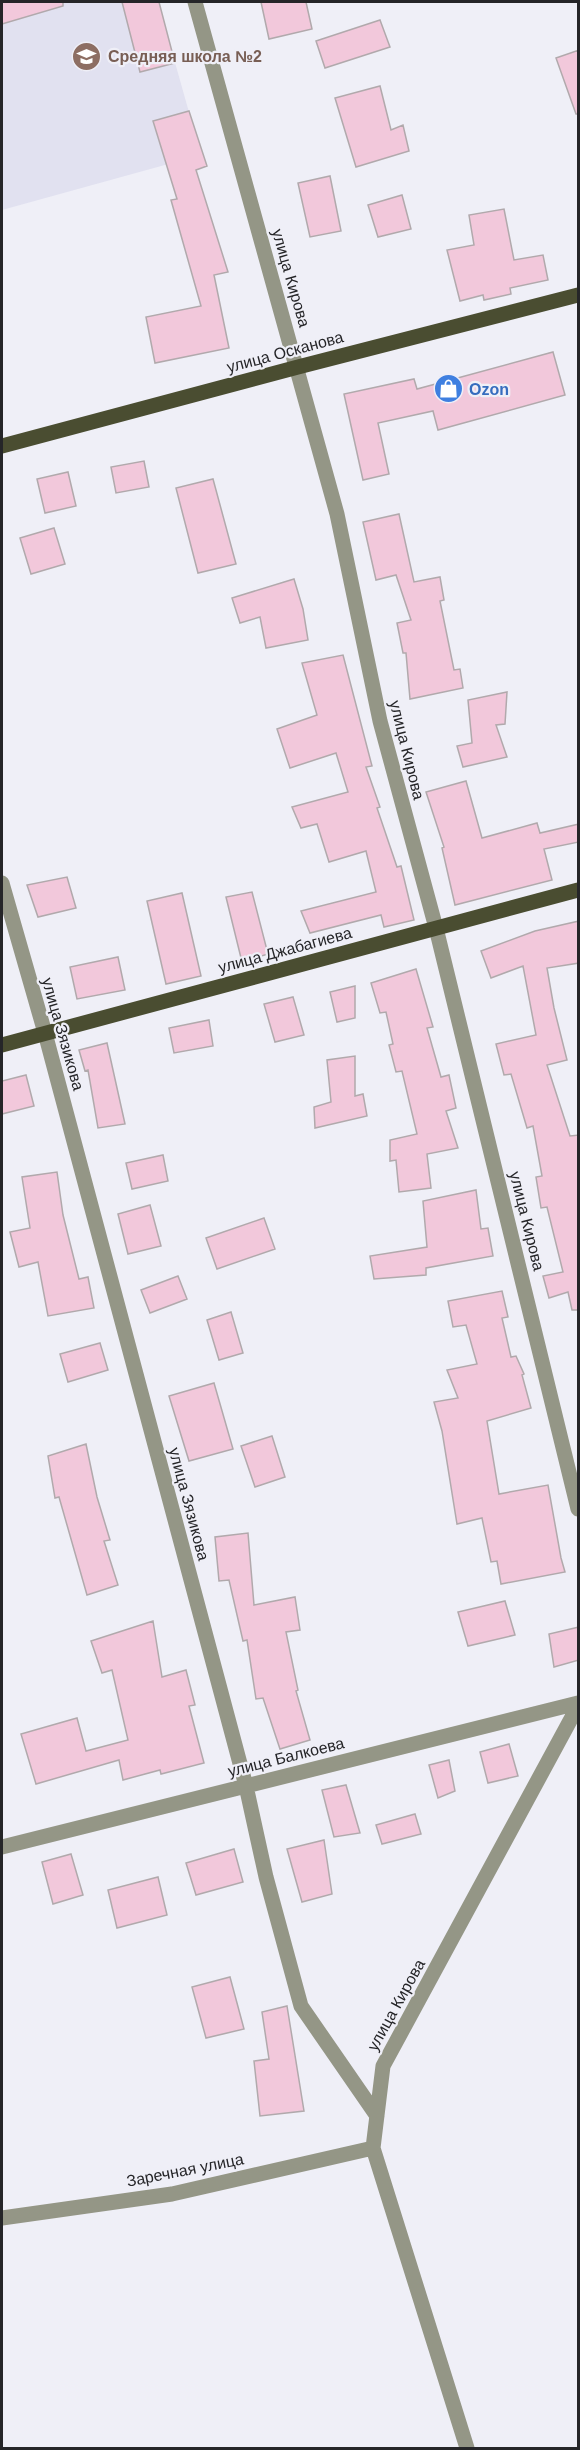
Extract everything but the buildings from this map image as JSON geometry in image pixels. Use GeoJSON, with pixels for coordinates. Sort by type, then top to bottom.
{"type":"FeatureCollection","features":[{"type":"Feature","properties":{"kind":"main road","name":"улица Осканова"},"geometry":{"type":"LineString","coordinates":[[2,446],[579,295]]}},
{"type":"Feature","properties":{"kind":"main road","name":"улица Джабагиева"},"geometry":{"type":"LineString","coordinates":[[2,1045],[579,890]]}},
{"type":"Feature","properties":{"kind":"street","name":"улица Кирова"},"geometry":{"type":"LineString","coordinates":[[195,2],[337,514],[380,721],[436,928],[579,1509]]}},
{"type":"Feature","properties":{"kind":"street","name":"улица Зязикова"},"geometry":{"type":"LineString","coordinates":[[2,883],[45,1033],[246,1786],[266,1878],[301,2007],[377,2116]]}},
{"type":"Feature","properties":{"kind":"street","name":"улица Кирова"},"geometry":{"type":"LineString","coordinates":[[467,2448],[373,2148],[383,2066],[579,1704]]}},
{"type":"Feature","properties":{"kind":"street","name":"улица Балкоева"},"geometry":{"type":"LineString","coordinates":[[2,1847],[579,1704]]}},
{"type":"Feature","properties":{"kind":"street","name":"Заречная улица"},"geometry":{"type":"LineString","coordinates":[[2,2218],[172,2194],[373,2148]]}},
{"type":"Feature","properties":{"kind":"shaded area","name":"Средняя школа №2"},"geometry":{"type":"Polygon","coordinates":[[[2,2],[158,2],[201,155],[2,210],[2,2]]]}},
{"type":"Feature","properties":{"kind":"place","name":"Средняя школа №2"},"geometry":{"type":"Point","coordinates":[87,56]}},
{"type":"Feature","properties":{"kind":"place","name":"Ozon"},"geometry":{"type":"Point","coordinates":[448,389]}}]}
